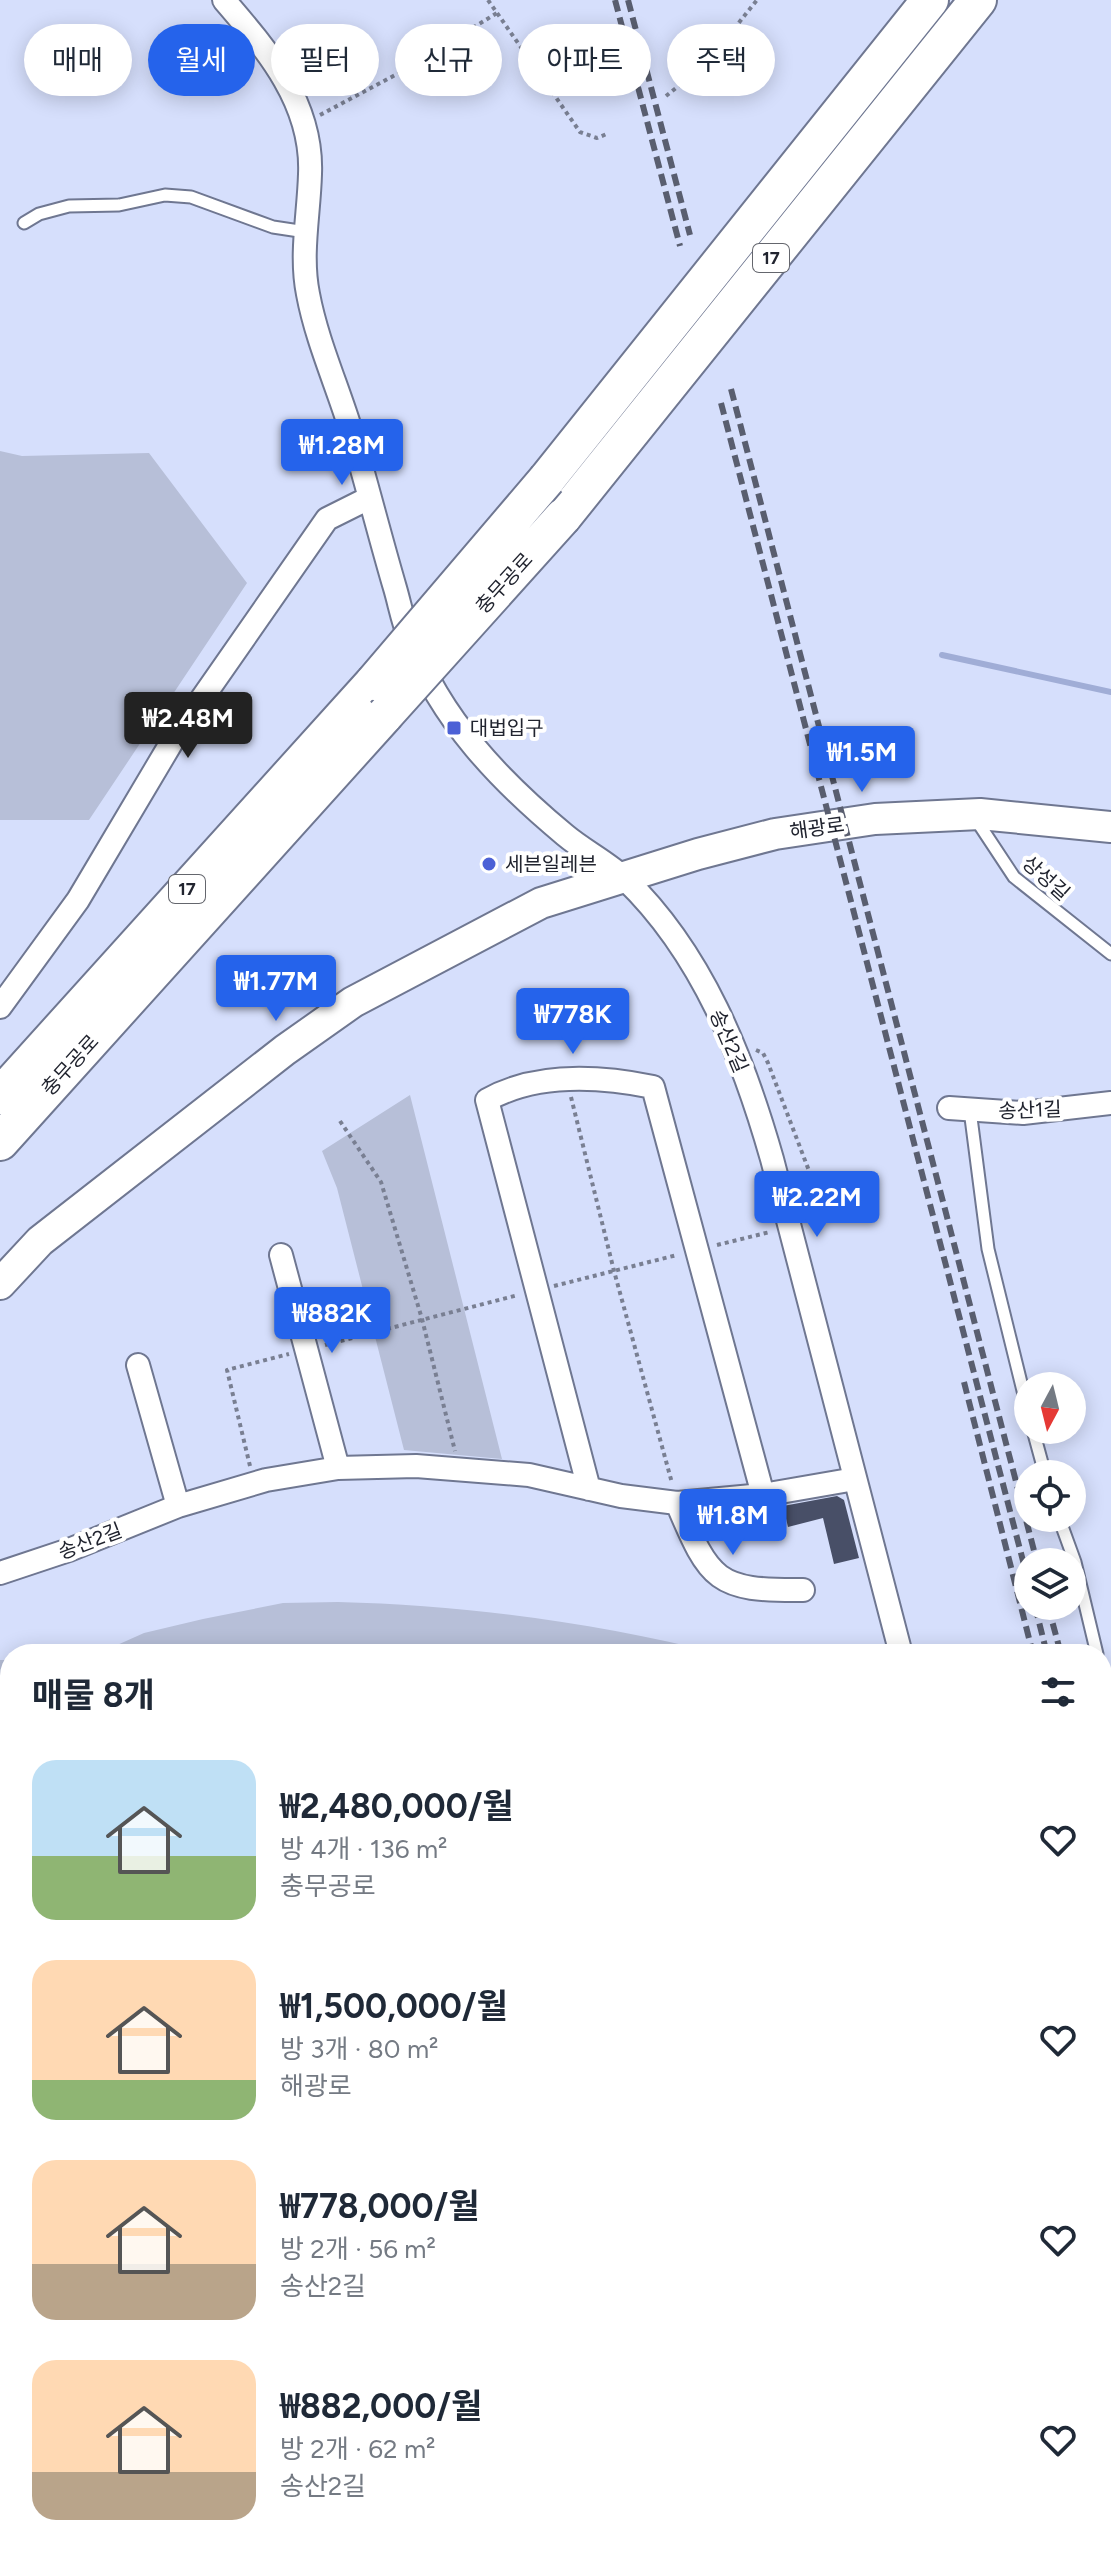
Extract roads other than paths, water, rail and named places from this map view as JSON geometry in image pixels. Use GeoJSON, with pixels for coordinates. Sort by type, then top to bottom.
{"type":"FeatureCollection","features":[{"type":"Feature","properties":{"kind":"highway","name":"충무공로"},"geometry":{"type":"LineString","coordinates":[[0,1096],[374,682],[547,479],[930,0]]}},
{"type":"Feature","properties":{"kind":"highway","name":"충무공로"},"geometry":{"type":"LineString","coordinates":[[0,1142],[563,517],[978,0]]}},
{"type":"Feature","properties":{"kind":"highway"},"geometry":{"type":"LineString","coordinates":[[0,1164],[253,882],[320,788]]}},
{"type":"Feature","properties":{"kind":"highway"},"geometry":{"type":"LineString","coordinates":[[0,1081],[72,1017]]}},
{"type":"Feature","properties":{"kind":"main road","name":"해광로"},"geometry":{"type":"LineString","coordinates":[[0,1284],[40,1241],[285,1050],[353,1002],[541,903],[775,834],[875,819],[972,814],[1111,827]]}},
{"type":"Feature","properties":{"kind":"street","name":"송산2길"},"geometry":{"type":"LineString","coordinates":[[224,0],[271,56],[290,86],[303,123],[311,171],[305,272],[308,293],[410,639],[445,710],[484,761],[567,837],[623,877],[670,930],[687,953],[731,1042],[762,1125],[898,1644]]}},
{"type":"Feature","properties":{"kind":"street"},"geometry":{"type":"LineString","coordinates":[[0,1007],[78,900],[173,740],[327,519],[369,498]]}},
{"type":"Feature","properties":{"kind":"street"},"geometry":{"type":"LineString","coordinates":[[589,1489],[487,1100],[514,1087],[595,1078],[653,1087],[763,1495]]}},
{"type":"Feature","properties":{"kind":"street","name":"송산1길"},"geometry":{"type":"LineString","coordinates":[[960,1109],[1048,1112],[1111,1103]]}},
{"type":"Feature","properties":{"kind":"street"},"geometry":{"type":"LineString","coordinates":[[281,1255],[338,1468]]}},
{"type":"Feature","properties":{"kind":"street"},"geometry":{"type":"LineString","coordinates":[[138,1365],[178,1506]]}},
{"type":"Feature","properties":{"kind":"street","name":"송산2길"},"geometry":{"type":"LineString","coordinates":[[0,1573],[69,1550],[178,1506],[255,1484],[338,1468],[459,1468],[529,1475],[633,1498],[677,1503],[763,1495],[855,1479]]}},
{"type":"Feature","properties":{"kind":"street"},"geometry":{"type":"LineString","coordinates":[[677,1503],[697,1549],[723,1580],[740,1587],[761,1590],[803,1590]]}},
{"type":"Feature","properties":{"kind":"lane"},"geometry":{"type":"LineString","coordinates":[[24,223],[39,214],[69,206],[119,205],[165,195],[191,197],[261,223],[306,232]]}},
{"type":"Feature","properties":{"kind":"lane","name":"상성길"},"geometry":{"type":"LineString","coordinates":[[972,814],[1014,877],[1111,954]]}},
{"type":"Feature","properties":{"kind":"lane"},"geometry":{"type":"LineString","coordinates":[[960,1109],[988,1249],[1018,1372]]}},
{"type":"Feature","properties":{"kind":"lane"},"geometry":{"type":"LineString","coordinates":[[1064,1532],[1075,1562],[1095,1644]]}},
{"type":"Feature","properties":{"kind":"waterway"},"geometry":{"type":"LineString","coordinates":[[942,655],[1111,692]]}},
{"type":"Feature","properties":{"kind":"railway"},"geometry":{"type":"LineString","coordinates":[[615,0],[680,246]]}},
{"type":"Feature","properties":{"kind":"railway"},"geometry":{"type":"LineString","coordinates":[[628,0],[690,235]]}},
{"type":"Feature","properties":{"kind":"railway"},"geometry":{"type":"LineString","coordinates":[[731,389],[1033,1548]]}},
{"type":"Feature","properties":{"kind":"railway"},"geometry":{"type":"LineString","coordinates":[[721,403],[1020,1548]]}},
{"type":"Feature","properties":{"kind":"railway"},"geometry":{"type":"LineString","coordinates":[[964,1382],[1030,1644]]}},
{"type":"Feature","properties":{"kind":"railway"},"geometry":{"type":"LineString","coordinates":[[1038,1620],[1044,1644]]}},
{"type":"Feature","properties":{"kind":"railway"},"geometry":{"type":"LineString","coordinates":[[1052,1620],[1058,1644]]}},
{"type":"Feature","properties":{"kind":"place","name":"대법입구"},"geometry":{"type":"Point","coordinates":[454,728]}},
{"type":"Feature","properties":{"kind":"place","name":"세븐일레븐"},"geometry":{"type":"Point","coordinates":[489,864]}}]}
